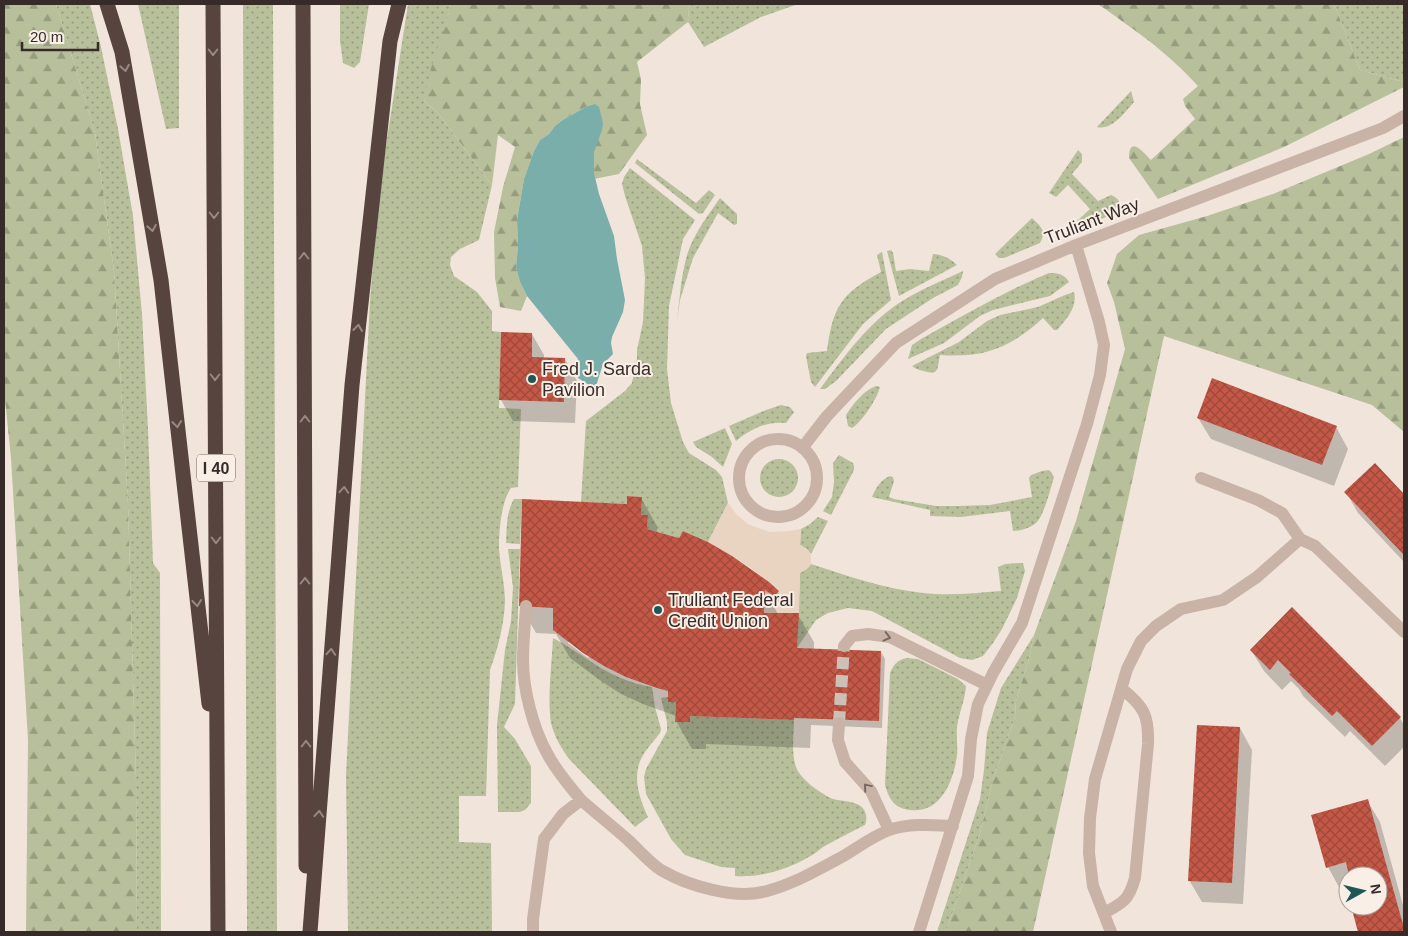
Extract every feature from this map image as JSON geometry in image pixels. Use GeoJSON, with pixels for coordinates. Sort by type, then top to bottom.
{"type":"FeatureCollection","features":[{"type":"Feature","properties":{"kind":"highway"},"geometry":{"type":"LineString","coordinates":[[107,4],[122,52],[160,280],[217,778]]}},
{"type":"Feature","properties":{"kind":"highway","name":"I 40"},"geometry":{"type":"LineString","coordinates":[[213,4],[218,932]]}},
{"type":"Feature","properties":{"kind":"highway"},"geometry":{"type":"LineString","coordinates":[[303,4],[308,932]]}},
{"type":"Feature","properties":{"kind":"highway"},"geometry":{"type":"LineString","coordinates":[[308,932],[352,385],[390,41],[399,4]]}},
{"type":"Feature","properties":{"kind":"street","name":"Truliant Way"},"geometry":{"type":"LineString","coordinates":[[803,447],[827,416],[896,344],[995,279],[1076,245],[1383,128],[1404,116]]}},
{"type":"Feature","properties":{"kind":"street"},"geometry":{"type":"LineString","coordinates":[[919,932],[968,776],[970,739],[978,704],[1022,623],[1087,424],[1100,375],[1104,345],[1100,322],[1076,245]]}},
{"type":"Feature","properties":{"kind":"street"},"geometry":{"type":"LineString","coordinates":[[772,439],[786,439],[803,447],[812,457],[817,470],[818,481],[814,494],[807,506],[789,517],[775,518],[764,516],[752,508],[741,493],[738,479],[741,464],[747,452],[759,443],[772,439]]}},
{"type":"Feature","properties":{"kind":"street"},"geometry":{"type":"LineString","coordinates":[[1201,478],[1258,500],[1282,513],[1300,539],[1315,546],[1404,632]]}},
{"type":"Feature","properties":{"kind":"street"},"geometry":{"type":"LineString","coordinates":[[1111,932],[1093,886],[1089,853],[1090,818],[1095,779],[1127,669],[1141,641],[1156,626],[1181,609],[1223,600],[1258,577],[1300,539]]}},
{"type":"Feature","properties":{"kind":"street"},"geometry":{"type":"LineString","coordinates":[[526,606],[523,660],[524,682],[531,712],[547,754],[558,772],[581,800],[660,869],[712,890],[738,893],[765,892],[805,877],[889,830],[923,824],[953,826]]}},
{"type":"Feature","properties":{"kind":"street"},"geometry":{"type":"LineString","coordinates":[[844,646],[852,636],[868,634],[890,637],[987,686]]}},
{"type":"Feature","properties":{"kind":"street"},"geometry":{"type":"LineString","coordinates":[[1104,913],[1119,905],[1132,892],[1148,744],[1147,720],[1134,698],[1122,689]]}},
{"type":"Feature","properties":{"kind":"street"},"geometry":{"type":"LineString","coordinates":[[839,723],[838,740],[845,762],[871,791],[889,830]]}},
{"type":"Feature","properties":{"kind":"street"},"geometry":{"type":"LineString","coordinates":[[533,932],[533,919],[544,839],[563,814],[581,800]]}},
{"type":"Feature","properties":{"kind":"green space"},"geometry":{"type":"Polygon","coordinates":[[[4,4],[56,4],[95,133],[114,271],[128,503],[136,781],[137,932],[26,932],[28,740],[11,458],[4,390],[4,4]]]}},
{"type":"Feature","properties":{"kind":"green space"},"geometry":{"type":"Polygon","coordinates":[[[56,4],[90,4],[118,129],[133,216],[142,314],[153,563],[160,573],[161,932],[137,932],[136,781],[128,503],[114,271],[95,133],[56,4]]]}},
{"type":"Feature","properties":{"kind":"green space"},"geometry":{"type":"Polygon","coordinates":[[[138,4],[179,4],[179,128],[166,129],[138,4]]]}},
{"type":"Feature","properties":{"kind":"green space"},"geometry":{"type":"Polygon","coordinates":[[[243,4],[273,4],[277,932],[247,932],[243,4]]]}},
{"type":"Feature","properties":{"kind":"green space"},"geometry":{"type":"Polygon","coordinates":[[[340,4],[369,4],[360,62],[354,68],[343,63],[340,41],[340,4]]]}},
{"type":"Feature","properties":{"kind":"green space"},"geometry":{"type":"Polygon","coordinates":[[[408,4],[450,4],[424,101],[438,113],[492,185],[479,240],[460,249],[451,257],[450,265],[454,276],[477,292],[492,311],[492,331],[501,332],[499,408],[521,409],[518,487],[511,488],[508,494],[500,525],[499,548],[505,602],[500,636],[490,670],[486,796],[459,796],[459,842],[491,843],[492,932],[348,932],[346,775],[370,300],[380,184],[408,4]]]}},
{"type":"Feature","properties":{"kind":"green space"},"geometry":{"type":"Polygon","coordinates":[[[450,4],[697,4],[689,7],[688,22],[637,62],[641,79],[640,104],[647,135],[619,174],[594,179],[594,150],[603,123],[586,107],[564,119],[540,140],[524,179],[517,220],[518,246],[516,267],[520,282],[527,296],[521,311],[500,307],[495,278],[494,232],[503,187],[515,147],[498,135],[492,185],[438,113],[424,101],[431,68],[450,4]]]}},
{"type":"Feature","properties":{"kind":"green space"},"geometry":{"type":"Polygon","coordinates":[[[697,4],[798,4],[761,17],[704,47],[688,22],[689,7],[697,4]]]}},
{"type":"Feature","properties":{"kind":"green space"},"geometry":{"type":"Polygon","coordinates":[[[1097,4],[1334,4],[1360,70],[1404,82],[1404,87],[1284,147],[1158,199],[1129,158],[1131,147],[1137,147],[1151,160],[1195,119],[1185,106],[1183,99],[1198,86],[1153,44],[1097,4]]]}},
{"type":"Feature","properties":{"kind":"green space"},"geometry":{"type":"Polygon","coordinates":[[[1334,4],[1404,4],[1404,82],[1360,70],[1334,4]]]}},
{"type":"Feature","properties":{"kind":"green space"},"geometry":{"type":"Polygon","coordinates":[[[1131,91],[1134,102],[1122,115],[1108,126],[1097,127],[1131,91]]]}},
{"type":"Feature","properties":{"kind":"green space"},"geometry":{"type":"Polygon","coordinates":[[[1404,137],[1404,432],[1372,405],[1164,336],[1033,932],[946,932],[980,833],[993,780],[1015,717],[1016,701],[1034,635],[1076,521],[1125,349],[1114,302],[1107,283],[1117,254],[1139,235],[1207,216],[1273,194],[1369,154],[1404,137]]]}},
{"type":"Feature","properties":{"kind":"green space"},"geometry":{"type":"Polygon","coordinates":[[[1078,150],[1082,154],[1082,162],[1072,174],[1098,201],[1111,195],[1118,199],[1121,208],[1121,211],[1084,226],[1079,225],[1077,221],[1090,209],[1068,185],[1056,197],[1049,193],[1078,150]]]}},
{"type":"Feature","properties":{"kind":"green space"},"geometry":{"type":"Polygon","coordinates":[[[637,159],[696,203],[709,190],[715,195],[703,213],[699,214],[635,163],[637,159]]]}},
{"type":"Feature","properties":{"kind":"green space"},"geometry":{"type":"Polygon","coordinates":[[[630,168],[695,220],[683,239],[669,306],[667,369],[671,403],[683,442],[689,453],[716,470],[722,477],[728,503],[708,542],[683,531],[679,538],[647,529],[648,516],[641,515],[642,497],[627,496],[627,504],[581,502],[586,421],[625,391],[632,383],[643,322],[645,278],[642,246],[622,184],[630,168]]]}},
{"type":"Feature","properties":{"kind":"green space"},"geometry":{"type":"Polygon","coordinates":[[[720,198],[737,214],[737,224],[734,225],[718,213],[693,258],[680,300],[677,321],[682,277],[688,252],[698,230],[720,198]]]}},
{"type":"Feature","properties":{"kind":"green space"},"geometry":{"type":"Polygon","coordinates":[[[1032,218],[1043,232],[1040,243],[1004,258],[999,258],[995,254],[1032,218]]]}},
{"type":"Feature","properties":{"kind":"green space"},"geometry":{"type":"Polygon","coordinates":[[[891,250],[896,271],[910,269],[929,271],[933,254],[946,257],[957,265],[899,296],[887,251],[891,250]]]}},
{"type":"Feature","properties":{"kind":"green space"},"geometry":{"type":"Polygon","coordinates":[[[882,252],[891,300],[863,324],[815,387],[811,382],[807,353],[827,351],[832,323],[841,303],[857,287],[881,272],[877,255],[882,252]]]}},
{"type":"Feature","properties":{"kind":"green space"},"geometry":{"type":"Polygon","coordinates":[[[963,271],[958,285],[933,298],[886,329],[836,381],[825,389],[820,389],[858,340],[879,318],[911,296],[963,271]]]}},
{"type":"Feature","properties":{"kind":"green space"},"geometry":{"type":"Polygon","coordinates":[[[1049,273],[1061,274],[1069,282],[1050,296],[993,310],[980,316],[944,343],[908,359],[912,345],[921,339],[1000,296],[1049,273]]]}},
{"type":"Feature","properties":{"kind":"green space"},"geometry":{"type":"Polygon","coordinates":[[[1074,292],[1073,308],[1057,330],[1054,330],[1043,318],[1019,337],[996,349],[970,355],[940,355],[935,372],[929,372],[912,366],[959,342],[987,321],[1000,315],[1038,307],[1074,292]]]}},
{"type":"Feature","properties":{"kind":"green space"},"geometry":{"type":"Polygon","coordinates":[[[876,386],[880,387],[869,410],[856,425],[852,428],[848,426],[846,415],[855,402],[863,394],[876,386]]]}},
{"type":"Feature","properties":{"kind":"green space"},"geometry":{"type":"Polygon","coordinates":[[[781,405],[790,407],[794,412],[786,423],[772,423],[759,427],[736,441],[729,426],[781,405]]]}},
{"type":"Feature","properties":{"kind":"green space"},"geometry":{"type":"Polygon","coordinates":[[[725,428],[732,444],[723,467],[696,447],[693,442],[725,428]]]}},
{"type":"Feature","properties":{"kind":"green space"},"geometry":{"type":"Polygon","coordinates":[[[839,455],[853,463],[854,470],[831,515],[823,511],[832,497],[834,482],[833,463],[839,455]]]}},
{"type":"Feature","properties":{"kind":"green space"},"geometry":{"type":"Polygon","coordinates":[[[779,459],[793,464],[798,478],[793,492],[779,497],[765,492],[760,478],[765,464],[779,459]]]}},
{"type":"Feature","properties":{"kind":"green space"},"geometry":{"type":"Polygon","coordinates":[[[1049,470],[1054,477],[1042,514],[1034,525],[1013,531],[1010,511],[961,517],[930,516],[930,510],[872,497],[881,482],[890,476],[893,477],[894,481],[889,497],[894,499],[936,506],[990,505],[1032,497],[1029,478],[1031,475],[1049,470]]]}},
{"type":"Feature","properties":{"kind":"green space"},"geometry":{"type":"Polygon","coordinates":[[[514,499],[522,499],[520,544],[506,543],[508,515],[514,499]]]}},
{"type":"Feature","properties":{"kind":"green space"},"geometry":{"type":"Polygon","coordinates":[[[818,517],[828,521],[811,554],[800,545],[801,529],[818,517]]]}},
{"type":"Feature","properties":{"kind":"green space"},"geometry":{"type":"Polygon","coordinates":[[[508,549],[520,549],[515,704],[504,727],[515,739],[531,766],[531,803],[525,810],[520,812],[498,812],[497,725],[505,650],[511,621],[513,587],[508,549]]]}},
{"type":"Feature","properties":{"kind":"green space"},"geometry":{"type":"Polygon","coordinates":[[[1023,563],[1025,571],[1017,598],[1002,629],[983,656],[972,660],[960,658],[872,611],[848,608],[828,613],[816,620],[797,648],[800,573],[811,564],[867,582],[895,588],[923,593],[953,594],[1001,591],[998,567],[1005,564],[1023,563]]]}},
{"type":"Feature","properties":{"kind":"green space"},"geometry":{"type":"Polygon","coordinates":[[[1034,635],[1016,701],[1015,717],[993,780],[980,833],[946,932],[937,932],[980,799],[987,733],[1001,688],[1034,635]]]}},
{"type":"Feature","properties":{"kind":"green space"},"geometry":{"type":"Polygon","coordinates":[[[553,638],[610,673],[635,683],[652,687],[661,729],[638,766],[638,789],[648,817],[635,827],[570,760],[556,738],[551,723],[549,703],[553,638]]]}},
{"type":"Feature","properties":{"kind":"green space"},"geometry":{"type":"Polygon","coordinates":[[[907,658],[918,659],[958,679],[966,686],[957,727],[957,755],[953,775],[938,801],[930,807],[921,810],[904,809],[896,805],[890,799],[885,785],[890,673],[896,663],[907,658]]]}},
{"type":"Feature","properties":{"kind":"green space"},"geometry":{"type":"Polygon","coordinates":[[[668,697],[669,702],[676,702],[675,722],[690,722],[690,716],[794,720],[793,744],[798,772],[811,786],[828,797],[859,805],[866,814],[865,825],[799,862],[753,876],[735,876],[735,868],[721,867],[685,855],[671,839],[646,794],[644,777],[646,769],[667,731],[667,722],[661,698],[668,697]]]}},
{"type":"Feature","properties":{"kind":"shaded area"},"geometry":{"type":"Polygon","coordinates":[[[728,503],[737,515],[748,524],[758,528],[770,532],[801,529],[800,545],[811,554],[811,564],[800,573],[799,613],[764,613],[765,590],[774,596],[779,591],[745,564],[708,542],[728,503]]]}},
{"type":"Feature","properties":{"kind":"water"},"geometry":{"type":"Polygon","coordinates":[[[595,104],[599,107],[603,123],[594,152],[594,173],[599,194],[614,236],[625,300],[623,312],[612,337],[613,354],[603,364],[595,389],[578,378],[575,369],[578,359],[527,296],[520,282],[516,267],[518,246],[517,220],[524,179],[534,151],[540,140],[564,119],[595,104]]]}},
{"type":"Feature","properties":{"kind":"building","name":"Fred J. Sarda Pavilion"},"geometry":{"type":"Polygon","coordinates":[[[501,332],[532,333],[532,357],[565,358],[564,402],[499,400],[501,332]]]}},
{"type":"Feature","properties":{"kind":"building"},"geometry":{"type":"Polygon","coordinates":[[[1212,378],[1337,426],[1322,465],[1197,418],[1212,378]]]}},
{"type":"Feature","properties":{"kind":"building"},"geometry":{"type":"Polygon","coordinates":[[[1375,463],[1404,494],[1404,555],[1344,492],[1375,463]]]}},
{"type":"Feature","properties":{"kind":"building","name":"Truliant Federal Credit Union"},"geometry":{"type":"Polygon","coordinates":[[[627,496],[642,497],[641,515],[648,515],[647,529],[679,538],[683,531],[708,542],[732,556],[769,582],[779,591],[774,596],[765,590],[764,613],[799,613],[797,648],[881,651],[879,721],[690,716],[690,722],[675,722],[676,702],[668,702],[668,691],[626,677],[583,653],[553,630],[553,608],[519,606],[522,499],[627,504],[627,496]]]}},
{"type":"Feature","properties":{"kind":"building"},"geometry":{"type":"Polygon","coordinates":[[[1292,607],[1401,717],[1372,746],[1337,711],[1332,716],[1289,674],[1291,673],[1278,660],[1270,670],[1250,650],[1292,607]]]}},
{"type":"Feature","properties":{"kind":"building"},"geometry":{"type":"Polygon","coordinates":[[[1197,725],[1240,727],[1232,883],[1188,881],[1197,725]]]}},
{"type":"Feature","properties":{"kind":"building"},"geometry":{"type":"Polygon","coordinates":[[[1368,799],[1387,866],[1347,866],[1346,862],[1326,868],[1311,815],[1368,799]]]}},
{"type":"Feature","properties":{"kind":"building"},"geometry":{"type":"Polygon","coordinates":[[[1388,871],[1404,932],[1358,932],[1354,916],[1388,916],[1388,871]]]}},
{"type":"Feature","properties":{"kind":"tunnel"},"geometry":{"type":"LineString","coordinates":[[839,723],[844,646]]}},
{"type":"Feature","properties":{"kind":"place","name":"Fred J. Sarda Pavilion"},"geometry":{"type":"Point","coordinates":[532,379]}},
{"type":"Feature","properties":{"kind":"place","name":"Truliant Federal Credit Union"},"geometry":{"type":"Point","coordinates":[658,610]}}]}
